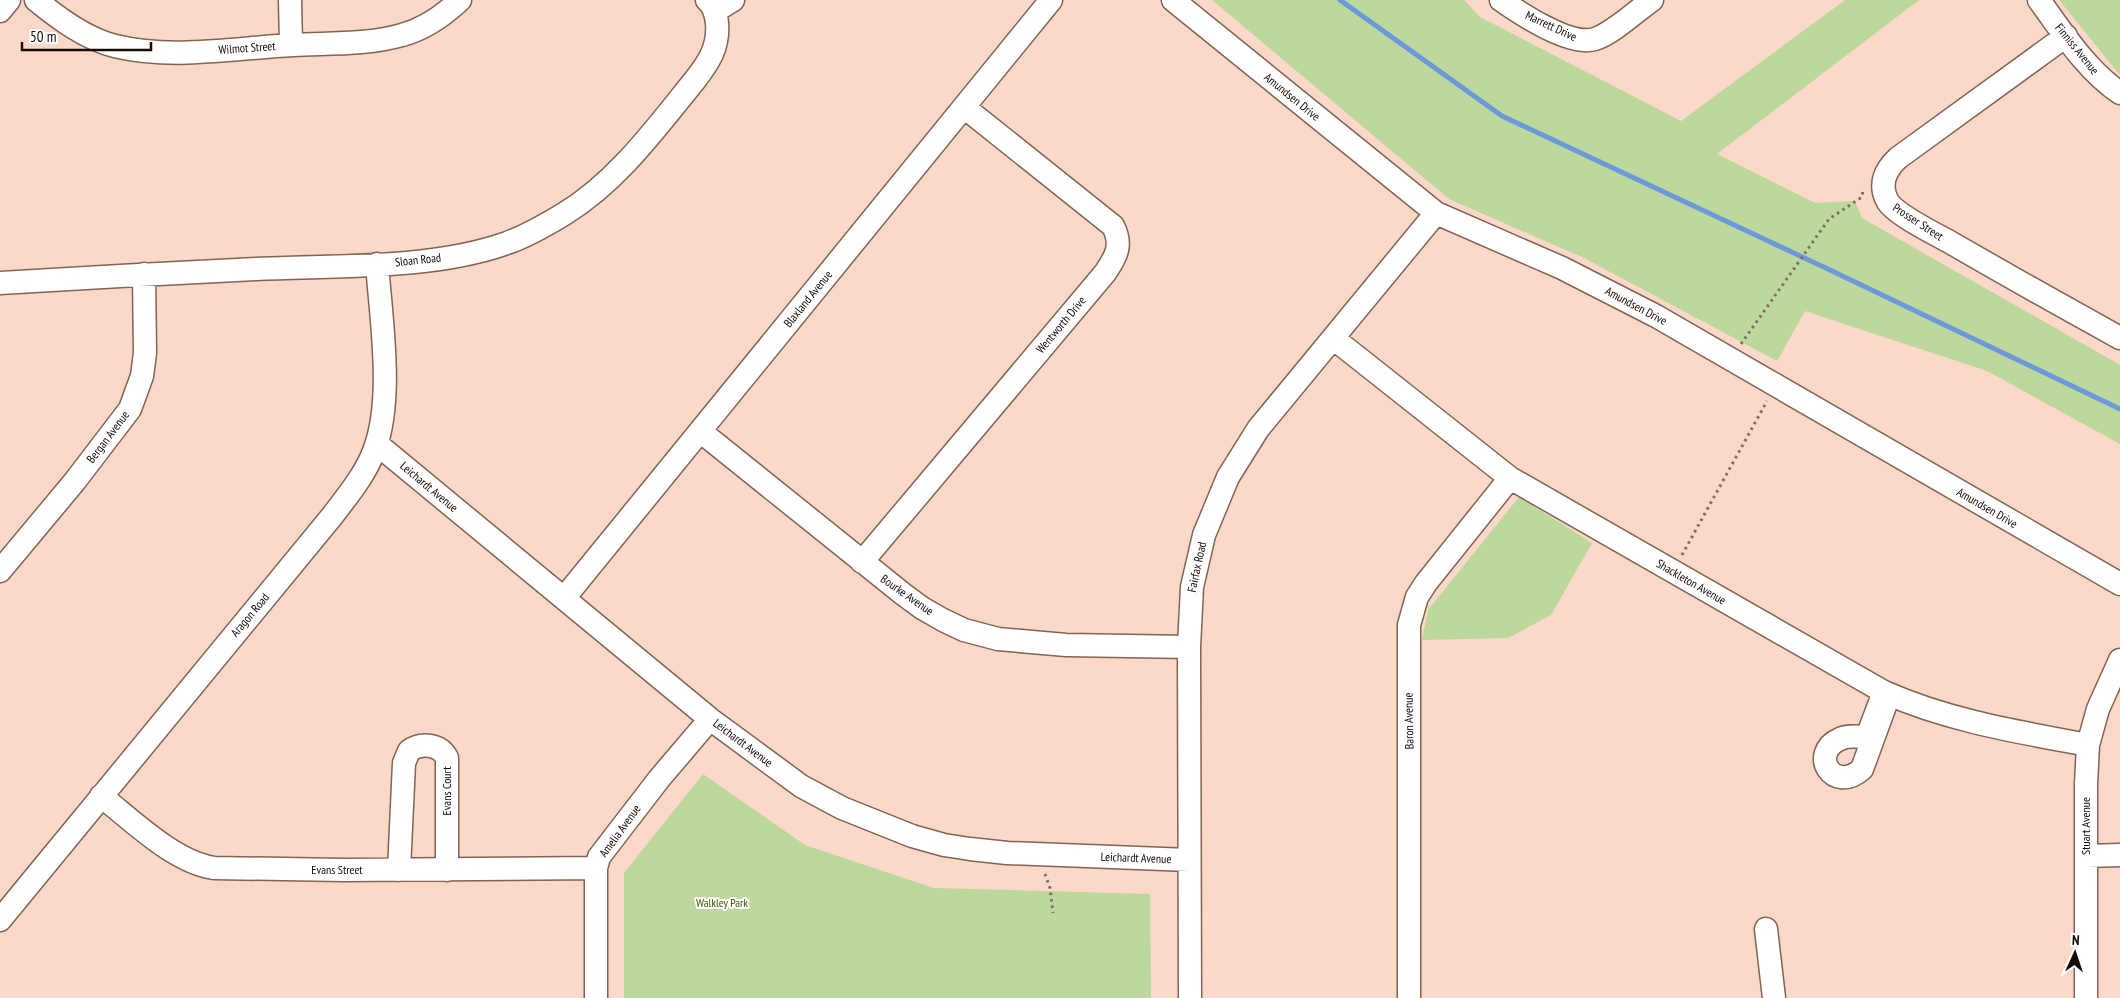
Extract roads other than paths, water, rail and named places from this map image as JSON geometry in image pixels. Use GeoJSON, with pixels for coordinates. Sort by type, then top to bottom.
{"type":"FeatureCollection","features":[{"type":"Feature","properties":{"kind":"street"},"geometry":{"type":"LineString","coordinates":[[0,11],[9,0]]}},
{"type":"Feature","properties":{"kind":"street","name":"Wilmot Street"},"geometry":{"type":"LineString","coordinates":[[36,0],[72,26],[112,45],[133,50],[203,51],[353,42],[401,36],[418,30],[434,21],[460,0]]}},
{"type":"Feature","properties":{"kind":"street"},"geometry":{"type":"LineString","coordinates":[[290,0],[292,45]]}},
{"type":"Feature","properties":{"kind":"street","name":"Blaxland Avenue"},"geometry":{"type":"LineString","coordinates":[[565,597],[1051,0]]}},
{"type":"Feature","properties":{"kind":"street","name":"Amundsen Drive"},"geometry":{"type":"LineString","coordinates":[[1173,0],[1436,213],[1587,280],[1656,316],[2120,584]]}},
{"type":"Feature","properties":{"kind":"street","name":"Marrett Drive"},"geometry":{"type":"LineString","coordinates":[[1501,0],[1537,21],[1582,41],[1593,40],[1603,36],[1652,0]]}},
{"type":"Feature","properties":{"kind":"street","name":"Finniss Avenue"},"geometry":{"type":"LineString","coordinates":[[2039,0],[2088,64],[2111,87],[2120,93]]}},
{"type":"Feature","properties":{"kind":"street","name":"Sloan Road"},"geometry":{"type":"LineString","coordinates":[[0,283],[144,274],[377,264],[457,255],[507,243],[549,223],[588,197],[623,165],[707,64],[717,44],[719,4]]}},
{"type":"Feature","properties":{"kind":"street","name":"Prosser Street"},"geometry":{"type":"LineString","coordinates":[[2066,36],[1898,158],[1886,170],[1883,189],[1889,204],[1919,225],[2120,338]]}},
{"type":"Feature","properties":{"kind":"street","name":"Wentworth Drive"},"geometry":{"type":"LineString","coordinates":[[862,562],[1105,273],[1116,258],[1118,251],[1118,235],[1113,226],[964,107]]}},
{"type":"Feature","properties":{"kind":"street","name":"Fairfax Road"},"geometry":{"type":"LineString","coordinates":[[1190,998],[1190,607],[1198,556],[1204,535],[1220,493],[1238,459],[1258,429],[1436,213]]}},
{"type":"Feature","properties":{"kind":"street","name":"Aragon Road"},"geometry":{"type":"LineString","coordinates":[[0,920],[333,515],[358,482],[377,444],[384,393],[377,264]]}},
{"type":"Feature","properties":{"kind":"street","name":"Bergan Avenue"},"geometry":{"type":"LineString","coordinates":[[0,572],[75,481],[130,409],[142,376],[144,353],[144,274]]}},
{"type":"Feature","properties":{"kind":"street","name":"Shackleton Avenue"},"geometry":{"type":"LineString","coordinates":[[1333,338],[1510,478],[1887,694],[1912,704],[1972,722],[2088,745]]}},
{"type":"Feature","properties":{"kind":"street","name":"Bourke Avenue"},"geometry":{"type":"LineString","coordinates":[[700,431],[922,608],[957,626],[1004,640],[1039,644],[1189,647]]}},
{"type":"Feature","properties":{"kind":"street","name":"Leichardt Avenue"},"geometry":{"type":"LineString","coordinates":[[377,444],[463,516],[565,597],[710,719],[801,786],[842,808],[912,836],[944,845],[1007,853],[1189,860]]}},
{"type":"Feature","properties":{"kind":"street","name":"Baron Avenue"},"geometry":{"type":"LineString","coordinates":[[1410,998],[1408,625],[1417,597],[1426,583],[1510,478]]}},
{"type":"Feature","properties":{"kind":"street","name":"Stuart Avenue"},"geometry":{"type":"LineString","coordinates":[[2086,998],[2086,784],[2088,745],[2098,709],[2120,660]]}},
{"type":"Feature","properties":{"kind":"street","name":"Amelia Avenue"},"geometry":{"type":"LineString","coordinates":[[596,998],[596,868],[604,848],[710,719]]}},
{"type":"Feature","properties":{"kind":"street","name":"Evans Court"},"geometry":{"type":"LineString","coordinates":[[399,870],[404,763],[409,751],[421,745],[436,747],[445,753],[447,758],[447,870]]}},
{"type":"Feature","properties":{"kind":"street","name":"Evans Street"},"geometry":{"type":"LineString","coordinates":[[101,796],[173,852],[205,866],[399,870],[596,868]]}},
{"type":"Feature","properties":{"kind":"street"},"geometry":{"type":"LineString","coordinates":[[2086,856],[2120,855]]}},
{"type":"Feature","properties":{"kind":"street"},"geometry":{"type":"LineString","coordinates":[[1766,929],[1774,998]]}},
{"type":"Feature","properties":{"kind":"waterway"},"geometry":{"type":"LineString","coordinates":[[1340,0],[1502,116],[2120,409]]}},
{"type":"Feature","properties":{"kind":"park label","name":"Walkley Park"},"geometry":{"type":"Point","coordinates":[722,903]}}]}
